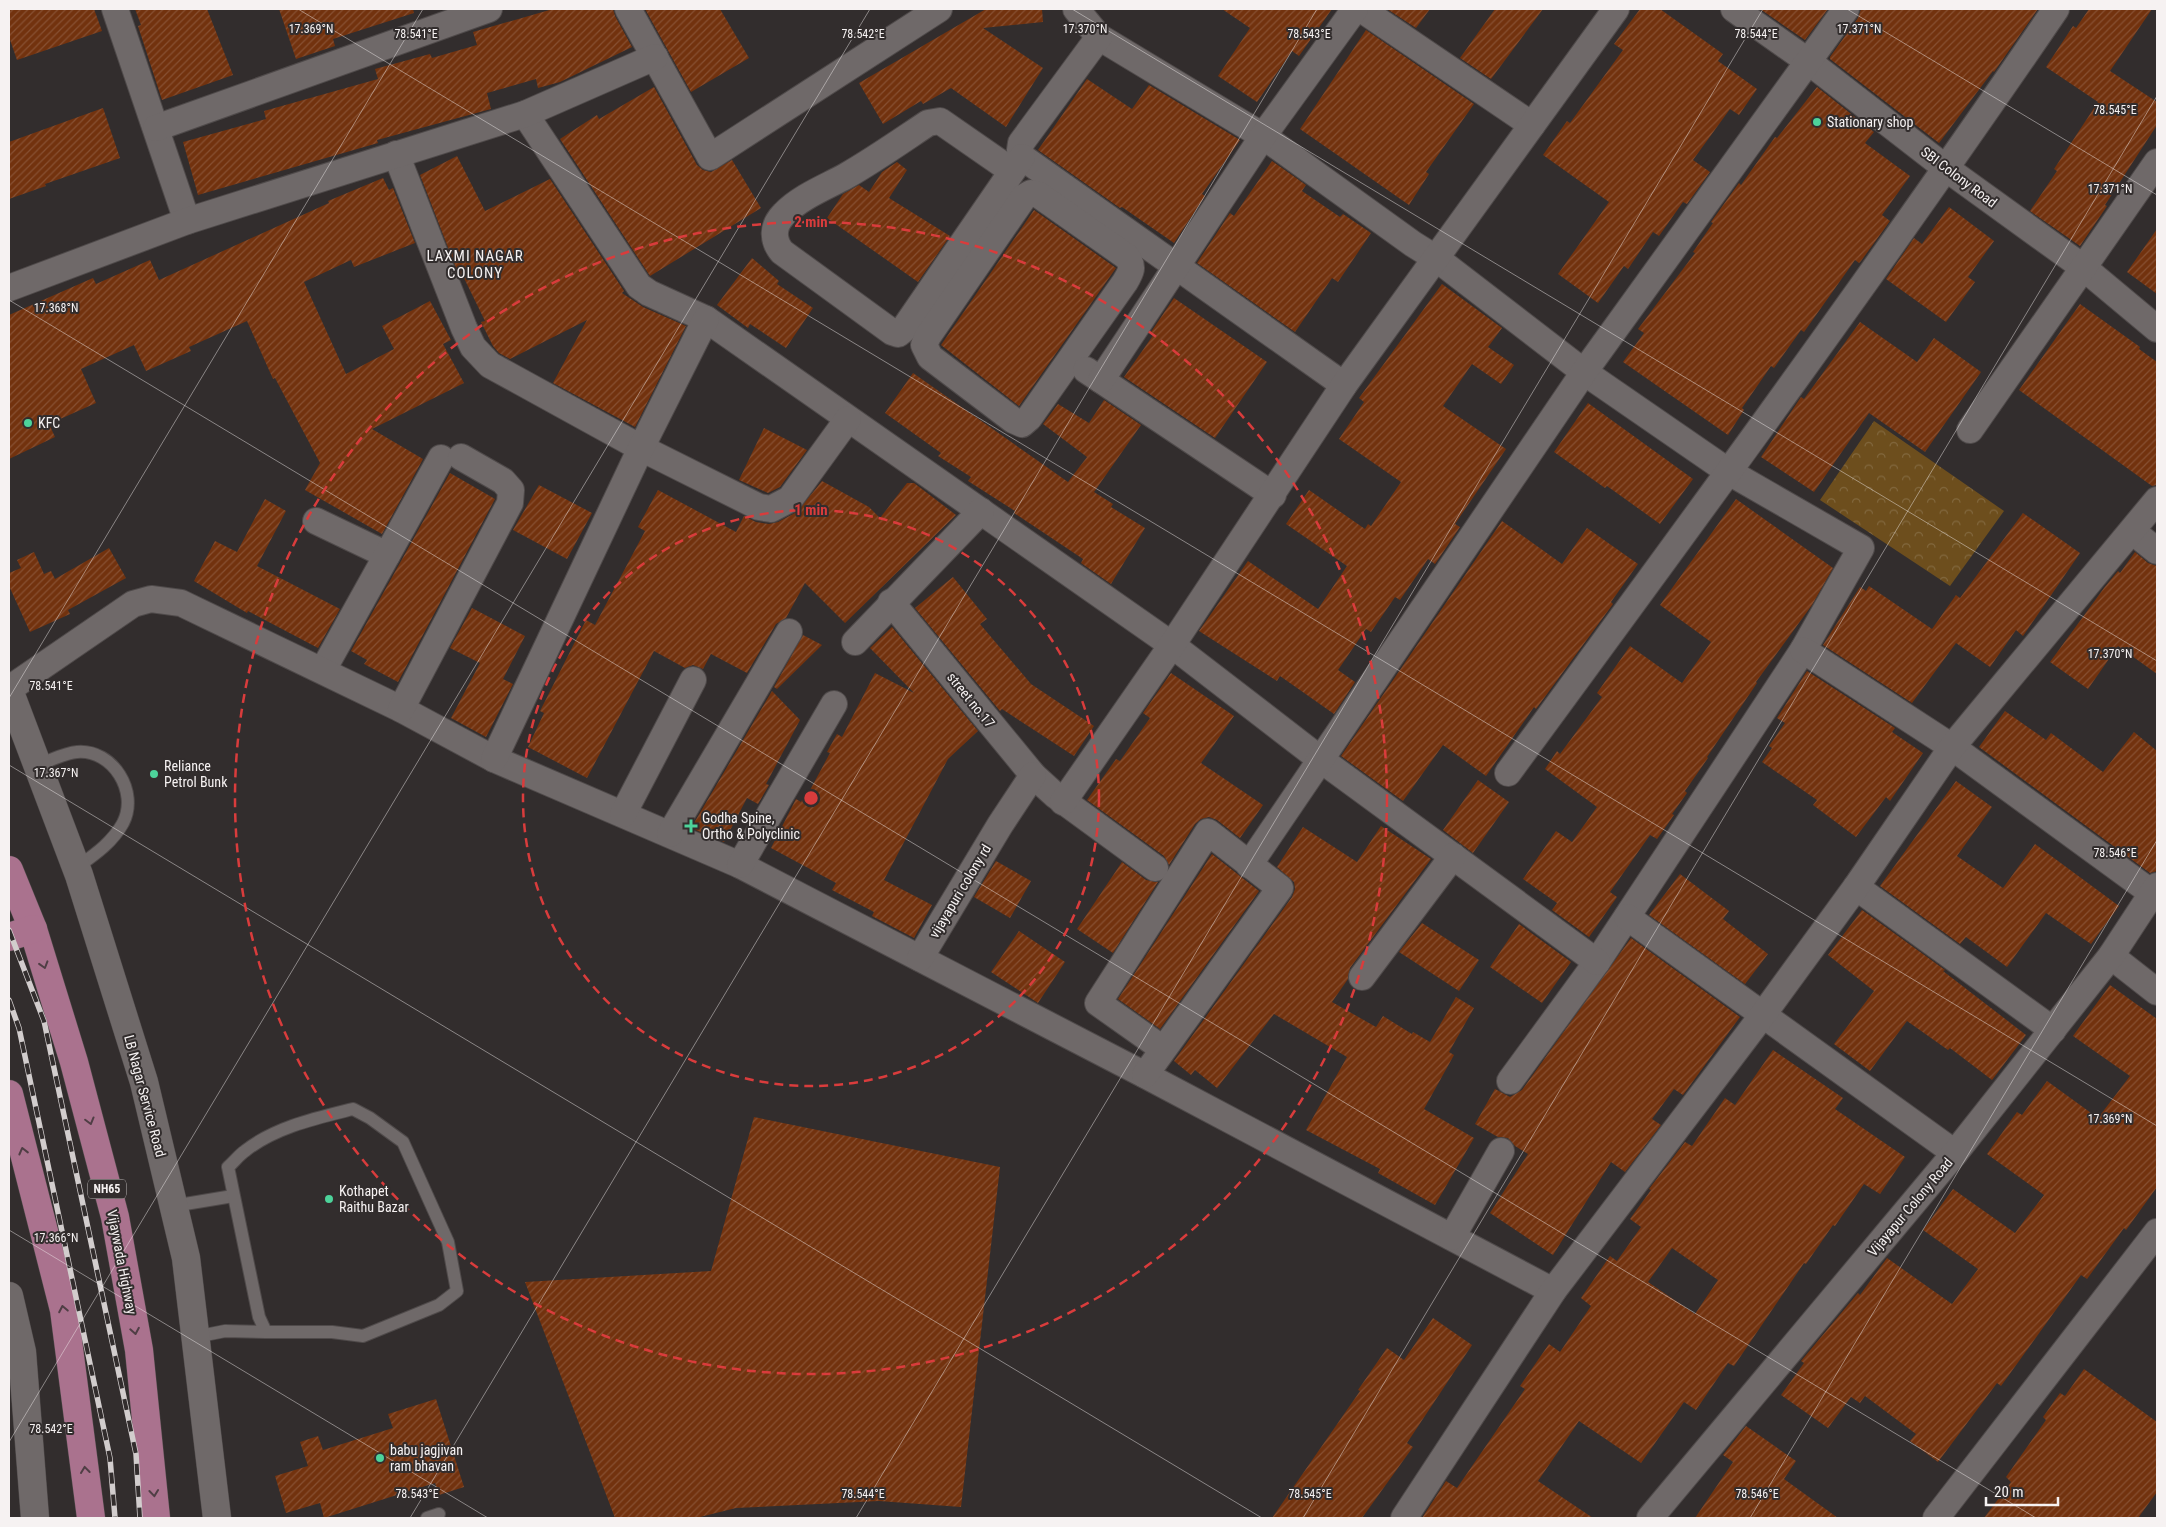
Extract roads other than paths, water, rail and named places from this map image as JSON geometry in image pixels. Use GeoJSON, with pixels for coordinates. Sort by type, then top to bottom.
{"type":"FeatureCollection","features":[{"type":"Feature","properties":{"kind":"highway","name":"Vijaywada Highway"},"geometry":{"type":"LineString","coordinates":[[9,870],[21,933],[74,1062],[115,1217],[139,1350],[156,1518]]}},
{"type":"Feature","properties":{"kind":"highway"},"geometry":{"type":"LineString","coordinates":[[9,1094],[64,1310],[91,1518]]}},
{"type":"Feature","properties":{"kind":"street"},"geometry":{"type":"LineString","coordinates":[[115,9],[187,221]]}},
{"type":"Feature","properties":{"kind":"street"},"geometry":{"type":"LineString","coordinates":[[156,128],[489,9]]}},
{"type":"Feature","properties":{"kind":"street"},"geometry":{"type":"LineString","coordinates":[[628,9],[710,157],[939,9]]}},
{"type":"Feature","properties":{"kind":"street"},"geometry":{"type":"LineString","coordinates":[[1076,9],[1098,37],[1264,136],[1413,244],[1437,259],[1584,372],[1729,472],[1861,548],[1803,650],[1597,962],[1510,1081]]}},
{"type":"Feature","properties":{"kind":"street"},"geometry":{"type":"LineString","coordinates":[[1101,380],[1264,136],[1355,9]]}},
{"type":"Feature","properties":{"kind":"street"},"geometry":{"type":"LineString","coordinates":[[1361,9],[1532,125]]}},
{"type":"Feature","properties":{"kind":"street"},"geometry":{"type":"LineString","coordinates":[[1059,798],[1172,645],[1344,385],[1616,9]]}},
{"type":"Feature","properties":{"kind":"street","name":"SBI Colony Road"},"geometry":{"type":"LineString","coordinates":[[1734,9],[1809,62],[1947,168],[2084,268],[2157,329]]}},
{"type":"Feature","properties":{"kind":"street"},"geometry":{"type":"LineString","coordinates":[[1249,865],[1584,372],[1846,9]]}},
{"type":"Feature","properties":{"kind":"street"},"geometry":{"type":"LineString","coordinates":[[1508,773],[1729,472],[1947,168],[2056,9]]}},
{"type":"Feature","properties":{"kind":"street"},"geometry":{"type":"LineString","coordinates":[[1098,37],[1021,143],[1017,164],[903,330],[898,334],[892,332],[782,252],[775,244],[774,235],[782,215],[795,204],[849,174],[928,123],[940,121],[1017,164],[1177,266],[1344,385]]}},
{"type":"Feature","properties":{"kind":"street"},"geometry":{"type":"LineString","coordinates":[[9,288],[187,221],[525,114],[655,57]]}},
{"type":"Feature","properties":{"kind":"street"},"geometry":{"type":"LineString","coordinates":[[525,114],[640,286],[649,293],[706,319],[1172,645],[1320,759],[1597,962]]}},
{"type":"Feature","properties":{"kind":"street"},"geometry":{"type":"LineString","coordinates":[[396,154],[473,347],[490,365],[641,448],[759,507],[771,509],[790,499],[848,419]]}},
{"type":"Feature","properties":{"kind":"street"},"geometry":{"type":"LineString","coordinates":[[1970,430],[2157,162]]}},
{"type":"Feature","properties":{"kind":"street"},"geometry":{"type":"LineString","coordinates":[[1031,193],[1039,195],[1127,257],[1132,264],[1131,273],[1125,282],[1029,418],[1022,424],[1013,420],[930,357],[924,345],[928,336],[1024,197],[1031,193]]}},
{"type":"Feature","properties":{"kind":"street"},"geometry":{"type":"LineString","coordinates":[[1125,282],[1154,301]]}},
{"type":"Feature","properties":{"kind":"street"},"geometry":{"type":"LineString","coordinates":[[494,759],[641,448],[706,319]]}},
{"type":"Feature","properties":{"kind":"street"},"geometry":{"type":"LineString","coordinates":[[1071,360],[1273,495]]}},
{"type":"Feature","properties":{"kind":"street"},"geometry":{"type":"LineString","coordinates":[[323,670],[387,555],[451,457],[504,481],[511,490],[510,503],[401,709]]}},
{"type":"Feature","properties":{"kind":"street"},"geometry":{"type":"LineString","coordinates":[[1404,1518],[1553,1291],[1762,1016],[1856,887],[1952,747],[2157,500]]}},
{"type":"Feature","properties":{"kind":"street"},"geometry":{"type":"LineString","coordinates":[[854,642],[981,511]]}},
{"type":"Feature","properties":{"kind":"street"},"geometry":{"type":"LineString","coordinates":[[316,520],[387,555]]}},
{"type":"Feature","properties":{"kind":"street"},"geometry":{"type":"LineString","coordinates":[[2132,531],[2157,551]]}},
{"type":"Feature","properties":{"kind":"street"},"geometry":{"type":"LineString","coordinates":[[9,689],[133,604],[151,599],[181,603],[323,670],[494,759],[740,865],[1117,1060],[1553,1291]]}},
{"type":"Feature","properties":{"kind":"street","name":"street no.17"},"geometry":{"type":"LineString","coordinates":[[891,602],[1033,775],[1059,798],[1155,868]]}},
{"type":"Feature","properties":{"kind":"street"},"geometry":{"type":"LineString","coordinates":[[670,834],[789,632]]}},
{"type":"Feature","properties":{"kind":"street"},"geometry":{"type":"LineString","coordinates":[[1803,650],[1952,747],[2155,889]]}},
{"type":"Feature","properties":{"kind":"street"},"geometry":{"type":"LineString","coordinates":[[623,814],[693,680]]}},
{"type":"Feature","properties":{"kind":"street","name":"LB Nagar Service Road"},"geometry":{"type":"LineString","coordinates":[[9,689],[76,868],[144,1082],[186,1258],[217,1518]]}},
{"type":"Feature","properties":{"kind":"street"},"geometry":{"type":"LineString","coordinates":[[740,865],[834,704]]}},
{"type":"Feature","properties":{"kind":"street","name":"vijayapuri colony rd"},"geometry":{"type":"LineString","coordinates":[[920,958],[1000,825],[1033,775]]}},
{"type":"Feature","properties":{"kind":"street"},"geometry":{"type":"LineString","coordinates":[[1145,1075],[1280,888],[1208,832],[1098,1003],[1163,1049]]}},
{"type":"Feature","properties":{"kind":"street"},"geometry":{"type":"LineString","coordinates":[[1362,977],[1452,856]]}},
{"type":"Feature","properties":{"kind":"street"},"geometry":{"type":"LineString","coordinates":[[1856,887],[2053,1030]]}},
{"type":"Feature","properties":{"kind":"street","name":"Vijayapur Colony Road"},"geometry":{"type":"LineString","coordinates":[[1650,1518],[1955,1153],[2111,956],[2155,889]]}},
{"type":"Feature","properties":{"kind":"street"},"geometry":{"type":"LineString","coordinates":[[1627,917],[1762,1016],[1955,1153]]}},
{"type":"Feature","properties":{"kind":"street"},"geometry":{"type":"LineString","coordinates":[[2111,956],[2157,992]]}},
{"type":"Feature","properties":{"kind":"street"},"geometry":{"type":"LineString","coordinates":[[1117,1060],[1136,1030]]}},
{"type":"Feature","properties":{"kind":"street"},"geometry":{"type":"LineString","coordinates":[[1452,1237],[1501,1151]]}},
{"type":"Feature","properties":{"kind":"street"},"geometry":{"type":"LineString","coordinates":[[1936,1518],[2157,1232]]}},
{"type":"Feature","properties":{"kind":"street"},"geometry":{"type":"LineString","coordinates":[[9,1296],[22,1352],[35,1518]]}},
{"type":"Feature","properties":{"kind":"lane"},"geometry":{"type":"LineString","coordinates":[[37,765],[78,752],[91,753],[106,758],[116,768],[122,778],[127,804],[124,821],[109,842],[76,868]]}},
{"type":"Feature","properties":{"kind":"lane"},"geometry":{"type":"LineString","coordinates":[[195,1337],[225,1331],[266,1332],[332,1332],[363,1336],[439,1305],[457,1292],[448,1242],[403,1142],[353,1109],[308,1120],[267,1137],[245,1150],[228,1167],[259,1317],[266,1332]]}},
{"type":"Feature","properties":{"kind":"lane"},"geometry":{"type":"LineString","coordinates":[[173,1206],[233,1196]]}},
{"type":"Feature","properties":{"kind":"railway"},"geometry":{"type":"LineString","coordinates":[[9,930],[44,1021],[136,1454],[140,1518]]}},
{"type":"Feature","properties":{"kind":"railway"},"geometry":{"type":"LineString","coordinates":[[9,1000],[19,1028],[110,1458],[115,1518]]}},
{"type":"Feature","properties":{"kind":"place","name":"Stationary shop"},"geometry":{"type":"Point","coordinates":[1817,122]}},
{"type":"Feature","properties":{"kind":"place","name":"KFC"},"geometry":{"type":"Point","coordinates":[28,423]}},
{"type":"Feature","properties":{"kind":"place","name":"Reliance Petrol Bunk"},"geometry":{"type":"Point","coordinates":[154,774]}},
{"type":"Feature","properties":{"kind":"place","name":"Godha Spine, Ortho & Polyclinic"},"geometry":{"type":"Point","coordinates":[691,826]}},
{"type":"Feature","properties":{"kind":"place","name":"Kothapet Raithu Bazar"},"geometry":{"type":"Point","coordinates":[329,1199]}},
{"type":"Feature","properties":{"kind":"place","name":"babu jagjivan ram bhavan"},"geometry":{"type":"Point","coordinates":[380,1458]}},
{"type":"Feature","properties":{"kind":"district","name":"LAXMI NAGAR COLONY"},"geometry":{"type":"Point","coordinates":[475,264]}}]}
